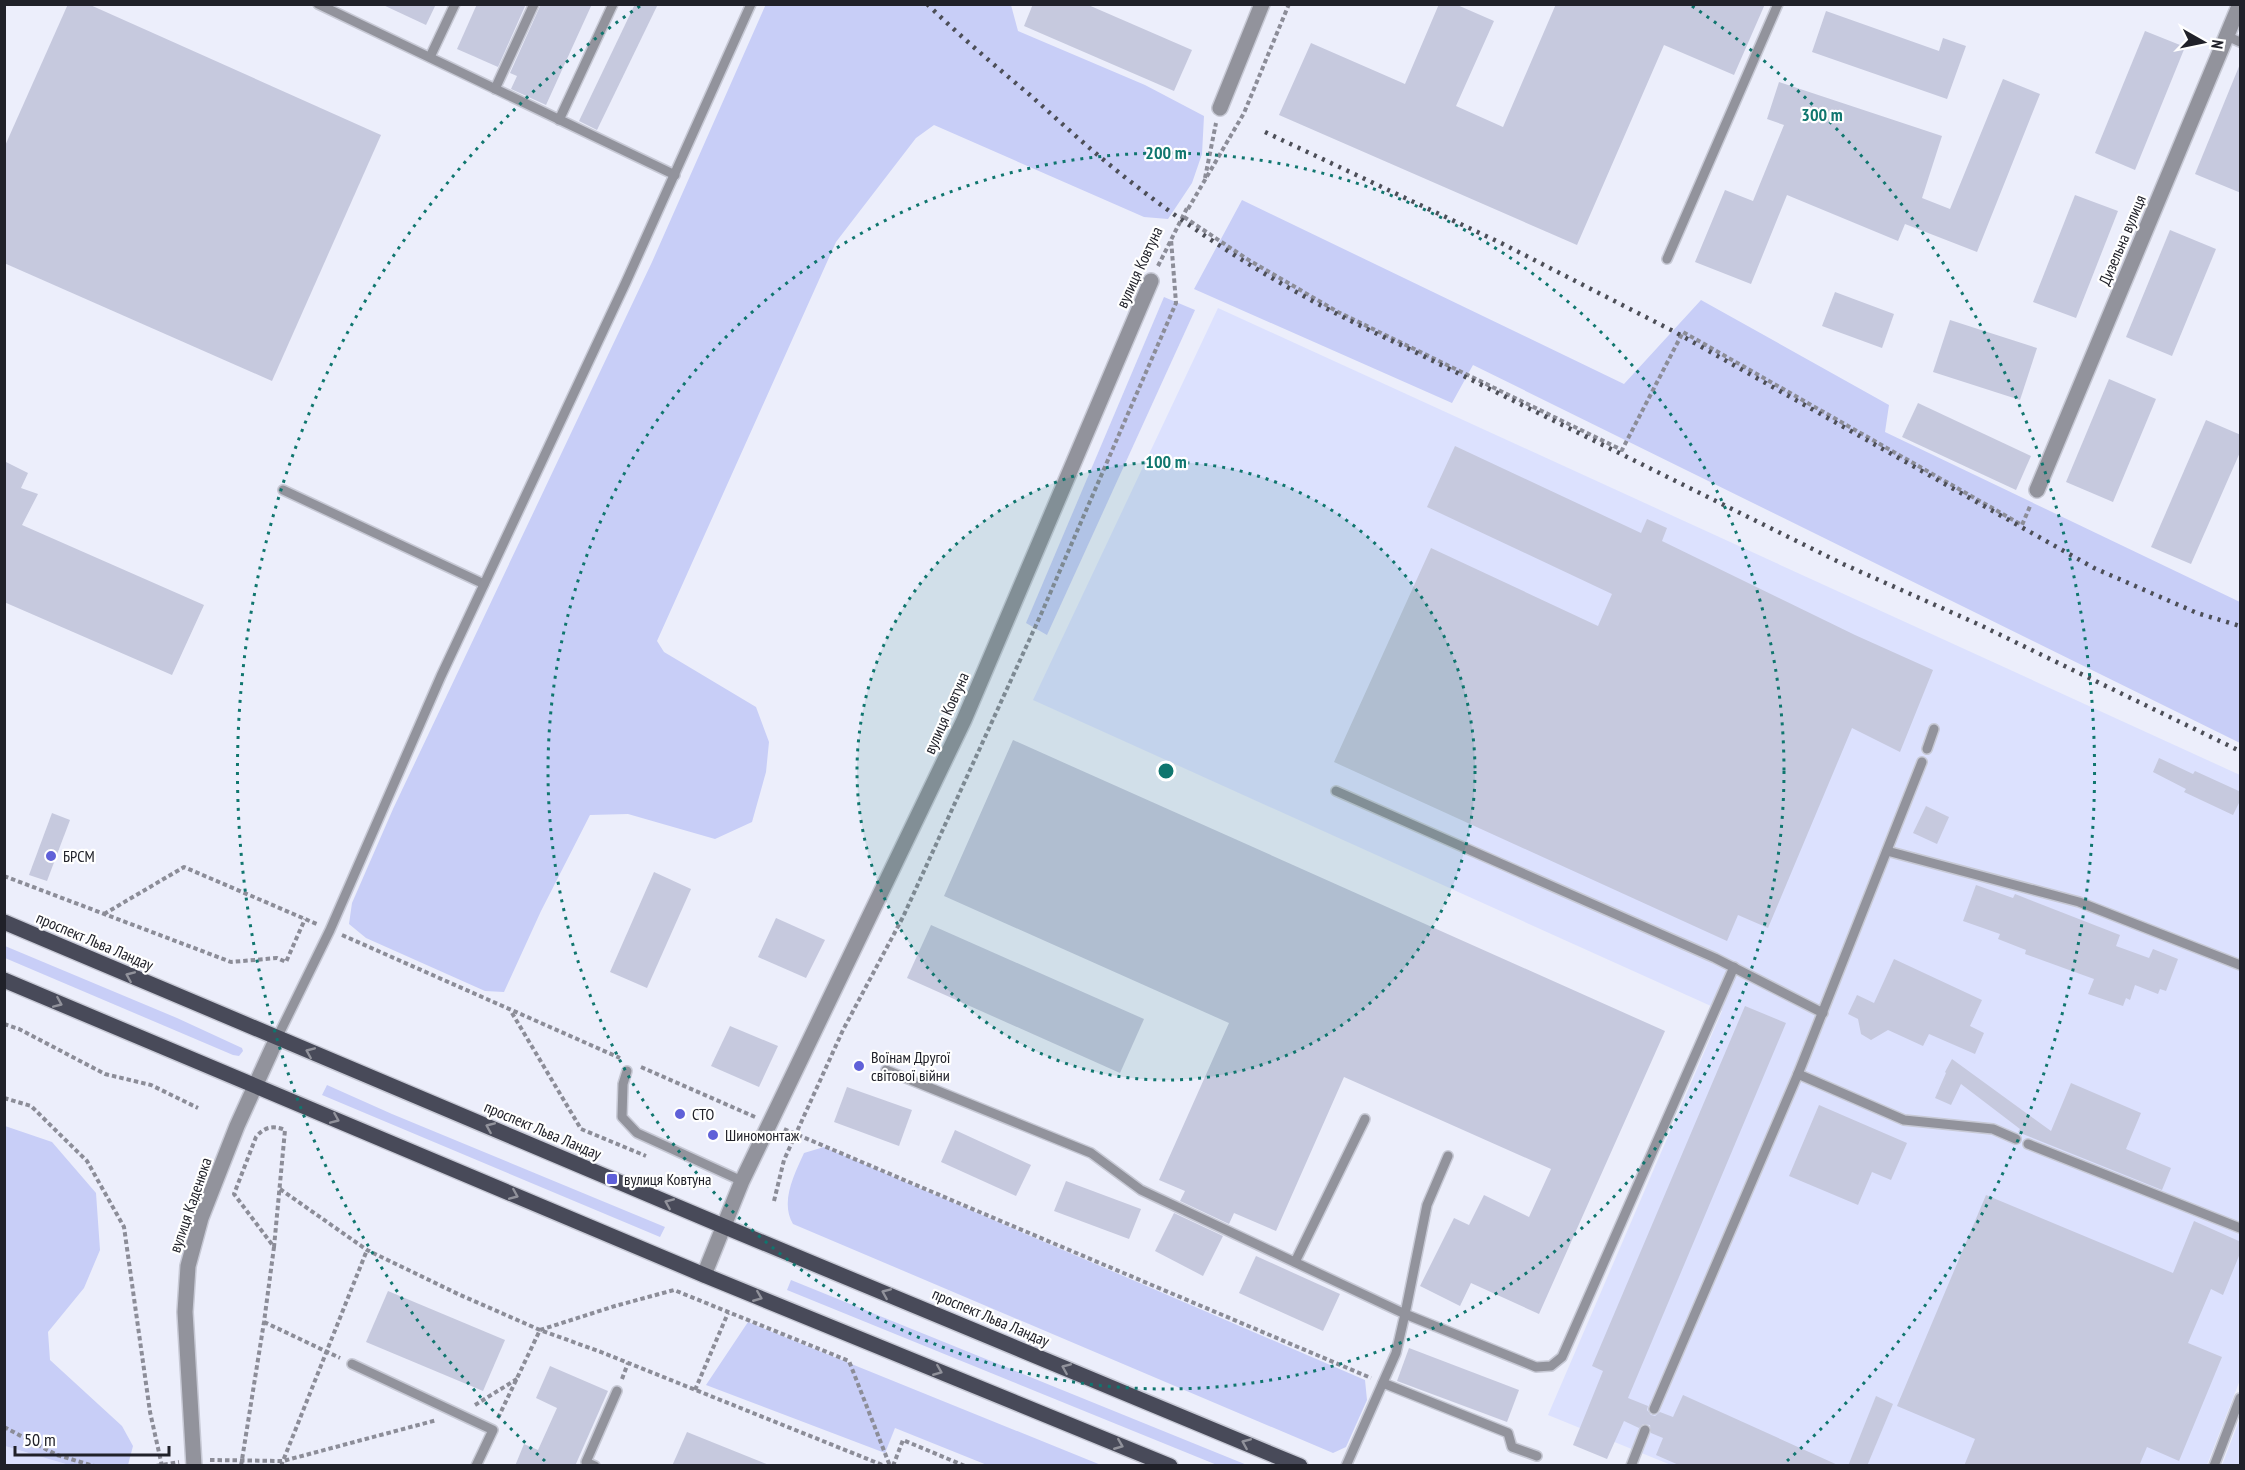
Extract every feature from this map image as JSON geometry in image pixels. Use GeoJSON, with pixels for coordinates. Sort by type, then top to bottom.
{"type":"FeatureCollection","features":[{"type":"Feature","properties":{"kind":"main road","name":"проспект Льва Ландау"},"geometry":{"type":"LineString","coordinates":[[4,922],[723,1226],[1300,1466]]}},
{"type":"Feature","properties":{"kind":"main road"},"geometry":{"type":"LineString","coordinates":[[4,980],[704,1275],[1170,1466]]}},
{"type":"Feature","properties":{"kind":"street"},"geometry":{"type":"LineString","coordinates":[[1220,108],[1262,4]]}},
{"type":"Feature","properties":{"kind":"street","name":"Дизельна вулиця"},"geometry":{"type":"LineString","coordinates":[[2037,490],[2234,39],[2240,4]]}},
{"type":"Feature","properties":{"kind":"street","name":"вулиця Ковтуна"},"geometry":{"type":"LineString","coordinates":[[704,1275],[742,1181],[964,720],[1150,281]]}},
{"type":"Feature","properties":{"kind":"street","name":"вулиця Каденюка"},"geometry":{"type":"LineString","coordinates":[[194,1463],[184,1312],[188,1266],[201,1218],[255,1085],[277,1038]]}},
{"type":"Feature","properties":{"kind":"lane"},"geometry":{"type":"LineString","coordinates":[[318,4],[675,175]]}},
{"type":"Feature","properties":{"kind":"lane"},"geometry":{"type":"LineString","coordinates":[[430,57],[455,4]]}},
{"type":"Feature","properties":{"kind":"lane"},"geometry":{"type":"LineString","coordinates":[[495,89],[534,4]]}},
{"type":"Feature","properties":{"kind":"lane"},"geometry":{"type":"LineString","coordinates":[[559,120],[613,4]]}},
{"type":"Feature","properties":{"kind":"lane"},"geometry":{"type":"LineString","coordinates":[[277,1038],[330,930],[441,676],[675,175],[752,4]]}},
{"type":"Feature","properties":{"kind":"lane"},"geometry":{"type":"LineString","coordinates":[[1667,259],[1778,4]]}},
{"type":"Feature","properties":{"kind":"lane"},"geometry":{"type":"LineString","coordinates":[[283,490],[484,584]]}},
{"type":"Feature","properties":{"kind":"lane"},"geometry":{"type":"LineString","coordinates":[[1927,749],[1934,729]]}},
{"type":"Feature","properties":{"kind":"lane"},"geometry":{"type":"LineString","coordinates":[[1654,1409],[1798,1074],[1922,762]]}},
{"type":"Feature","properties":{"kind":"lane"},"geometry":{"type":"LineString","coordinates":[[1336,791],[1734,967],[1823,1013]]}},
{"type":"Feature","properties":{"kind":"lane"},"geometry":{"type":"LineString","coordinates":[[1887,850],[2079,902],[2241,965]]}},
{"type":"Feature","properties":{"kind":"lane"},"geometry":{"type":"LineString","coordinates":[[886,1070],[1091,1153],[1141,1190],[1405,1314],[1536,1367],[1551,1366],[1562,1358],[1570,1342],[1734,967]]}},
{"type":"Feature","properties":{"kind":"lane"},"geometry":{"type":"LineString","coordinates":[[628,1066],[623,1084],[622,1117],[637,1132],[742,1181]]}},
{"type":"Feature","properties":{"kind":"lane"},"geometry":{"type":"LineString","coordinates":[[1798,1074],[1904,1120],[1994,1129],[2016,1139]]}},
{"type":"Feature","properties":{"kind":"lane"},"geometry":{"type":"LineString","coordinates":[[1295,1262],[1365,1119]]}},
{"type":"Feature","properties":{"kind":"lane"},"geometry":{"type":"LineString","coordinates":[[2028,1144],[2241,1228]]}},
{"type":"Feature","properties":{"kind":"lane"},"geometry":{"type":"LineString","coordinates":[[1346,1466],[1396,1353],[1428,1205],[1448,1156]]}},
{"type":"Feature","properties":{"kind":"lane"},"geometry":{"type":"LineString","coordinates":[[352,1364],[493,1430],[476,1466]]}},
{"type":"Feature","properties":{"kind":"lane"},"geometry":{"type":"LineString","coordinates":[[1383,1383],[1508,1433],[1512,1447],[1537,1456]]}},
{"type":"Feature","properties":{"kind":"lane"},"geometry":{"type":"LineString","coordinates":[[595,1466],[586,1462],[617,1391]]}},
{"type":"Feature","properties":{"kind":"lane"},"geometry":{"type":"LineString","coordinates":[[2214,1466],[2241,1398]]}},
{"type":"Feature","properties":{"kind":"lane"},"geometry":{"type":"LineString","coordinates":[[1631,1466],[1645,1430]]}},
{"type":"Feature","properties":{"kind":"path"},"geometry":{"type":"LineString","coordinates":[[1204,181],[1244,113],[1289,4]]}},
{"type":"Feature","properties":{"kind":"path","name":"вулиця Ковтуна"},"geometry":{"type":"LineString","coordinates":[[1150,281],[1188,209],[1188,204],[1204,181],[1220,108]]}},
{"type":"Feature","properties":{"kind":"path"},"geometry":{"type":"LineString","coordinates":[[1184,217],[1247,259],[1338,312],[1622,450],[1683,332],[2022,525],[2037,490]]}},
{"type":"Feature","properties":{"kind":"path"},"geometry":{"type":"LineString","coordinates":[[774,1202],[784,1160],[843,1030],[907,908],[1042,612],[1176,303],[1171,239]]}},
{"type":"Feature","properties":{"kind":"path"},"geometry":{"type":"LineString","coordinates":[[104,914],[184,867],[330,930],[628,1066]]}},
{"type":"Feature","properties":{"kind":"path"},"geometry":{"type":"LineString","coordinates":[[4,876],[231,962],[277,958],[286,962],[305,919]]}},
{"type":"Feature","properties":{"kind":"path"},"geometry":{"type":"LineString","coordinates":[[511,1012],[581,1129],[653,1158]]}},
{"type":"Feature","properties":{"kind":"path"},"geometry":{"type":"LineString","coordinates":[[4,1024],[20,1029],[105,1074],[151,1085],[198,1108]]}},
{"type":"Feature","properties":{"kind":"path"},"geometry":{"type":"LineString","coordinates":[[640,1067],[1383,1383]]}},
{"type":"Feature","properties":{"kind":"path"},"geometry":{"type":"LineString","coordinates":[[4,1098],[31,1106],[87,1161],[124,1227],[150,1412],[162,1465]]}},
{"type":"Feature","properties":{"kind":"path"},"geometry":{"type":"LineString","coordinates":[[241,1466],[264,1322],[274,1247],[280,1189],[285,1130],[271,1127],[262,1131],[253,1143],[234,1194],[274,1247]]}},
{"type":"Feature","properties":{"kind":"path"},"geometry":{"type":"LineString","coordinates":[[280,1189],[367,1250],[458,1294],[540,1330],[601,1352],[885,1466]]}},
{"type":"Feature","properties":{"kind":"path"},"geometry":{"type":"LineString","coordinates":[[282,1463],[367,1250]]}},
{"type":"Feature","properties":{"kind":"path"},"geometry":{"type":"LineString","coordinates":[[493,1430],[540,1330],[674,1290],[849,1361],[891,1466]]}},
{"type":"Feature","properties":{"kind":"path"},"geometry":{"type":"LineString","coordinates":[[695,1390],[728,1313]]}},
{"type":"Feature","properties":{"kind":"path"},"geometry":{"type":"LineString","coordinates":[[264,1322],[352,1364]]}},
{"type":"Feature","properties":{"kind":"path"},"geometry":{"type":"LineString","coordinates":[[156,1466],[241,1459],[282,1463],[461,1414],[517,1379]]}},
{"type":"Feature","properties":{"kind":"path"},"geometry":{"type":"LineString","coordinates":[[4,1427],[57,1455],[94,1466]]}},
{"type":"Feature","properties":{"kind":"path"},"geometry":{"type":"LineString","coordinates":[[891,1466],[903,1440],[965,1466]]}},
{"type":"Feature","properties":{"kind":"shaded area"},"geometry":{"type":"Polygon","coordinates":[[[766,4],[1011,5],[1018,31],[1145,85],[1204,116],[1202,154],[1192,183],[1168,219],[1144,217],[934,125],[916,138],[836,242],[657,641],[664,652],[756,707],[769,742],[766,772],[752,822],[715,839],[628,814],[590,815],[541,911],[504,992],[485,991],[366,938],[349,924],[352,903],[393,809],[652,262],[766,4]]]}},
{"type":"Feature","properties":{"kind":"shaded area"},"geometry":{"type":"Polygon","coordinates":[[[1242,200],[1624,384],[1701,300],[1889,405],[1885,432],[2240,602],[2240,743],[1473,365],[1452,403],[1194,289],[1242,200]]]}},
{"type":"Feature","properties":{"kind":"shaded area"},"geometry":{"type":"Polygon","coordinates":[[[1164,297],[1195,310],[1047,635],[1026,623],[1164,297]]]}},
{"type":"Feature","properties":{"kind":"shaded area"},"geometry":{"type":"Polygon","coordinates":[[[1218,308],[2240,775],[2240,1380],[2207,1465],[1671,1465],[1548,1415],[1722,1011],[1033,700],[1218,308]]]}},
{"type":"Feature","properties":{"kind":"shaded area"},"geometry":{"type":"Polygon","coordinates":[[[5,946],[177,1018],[242,1048],[243,1051],[239,1056],[233,1055],[5,958],[5,946]]]}},
{"type":"Feature","properties":{"kind":"shaded area"},"geometry":{"type":"Polygon","coordinates":[[[327,1085],[665,1227],[660,1237],[322,1095],[327,1085]]]}},
{"type":"Feature","properties":{"kind":"shaded area"},"geometry":{"type":"Polygon","coordinates":[[[5,1126],[52,1142],[96,1193],[100,1250],[84,1288],[48,1332],[50,1360],[122,1426],[133,1446],[128,1465],[69,1465],[5,1446],[5,1126]]]}},
{"type":"Feature","properties":{"kind":"shaded area"},"geometry":{"type":"Polygon","coordinates":[[[824,1147],[1365,1380],[1367,1400],[1346,1447],[1333,1453],[793,1224],[789,1216],[788,1198],[796,1170],[804,1153],[824,1147]]]}},
{"type":"Feature","properties":{"kind":"shaded area"},"geometry":{"type":"Polygon","coordinates":[[[791,1280],[1247,1465],[1217,1465],[787,1290],[791,1280]]]}},
{"type":"Feature","properties":{"kind":"shaded area"},"geometry":{"type":"Polygon","coordinates":[[[748,1322],[1101,1465],[987,1465],[895,1428],[885,1453],[706,1385],[748,1322]]]}},
{"type":"Feature","properties":{"kind":"shaded area"},"geometry":{"type":"Polygon","coordinates":[[[2240,1418],[2240,1465],[2222,1465],[2240,1418]]]}},
{"type":"Feature","properties":{"kind":"shaded area"},"geometry":{"type":"Polygon","coordinates":[[[5,1446],[69,1465],[5,1465],[5,1446]]]}},
{"type":"Feature","properties":{"kind":"building"},"geometry":{"type":"Polygon","coordinates":[[[68,4],[88,4],[381,135],[272,381],[4,263],[4,148],[68,4]]]}},
{"type":"Feature","properties":{"kind":"building"},"geometry":{"type":"Polygon","coordinates":[[[381,4],[436,4],[426,25],[381,4]]]}},
{"type":"Feature","properties":{"kind":"building"},"geometry":{"type":"Polygon","coordinates":[[[477,4],[526,4],[498,67],[457,49],[477,4]]]}},
{"type":"Feature","properties":{"kind":"building"},"geometry":{"type":"Polygon","coordinates":[[[541,4],[592,4],[546,105],[511,89],[517,76],[510,73],[541,4]]]}},
{"type":"Feature","properties":{"kind":"building"},"geometry":{"type":"Polygon","coordinates":[[[635,4],[658,4],[597,130],[579,121],[635,4]]]}},
{"type":"Feature","properties":{"kind":"building"},"geometry":{"type":"Polygon","coordinates":[[[1033,4],[1086,4],[1192,50],[1174,91],[1024,26],[1033,4]]]}},
{"type":"Feature","properties":{"kind":"building"},"geometry":{"type":"Polygon","coordinates":[[[1439,4],[1455,4],[1494,21],[1456,106],[1503,127],[1556,4],[1765,4],[1734,75],[1664,45],[1577,245],[1279,115],[1311,43],[1405,84],[1439,4]]]}},
{"type":"Feature","properties":{"kind":"building"},"geometry":{"type":"Polygon","coordinates":[[[1826,11],[1939,51],[1943,38],[1966,46],[1947,99],[1812,52],[1826,11]]]}},
{"type":"Feature","properties":{"kind":"building"},"geometry":{"type":"Polygon","coordinates":[[[2145,31],[2185,47],[2135,170],[2095,153],[2145,31]]]}},
{"type":"Feature","properties":{"kind":"building"},"geometry":{"type":"Polygon","coordinates":[[[2241,64],[2241,193],[2195,174],[2241,64]]]}},
{"type":"Feature","properties":{"kind":"building"},"geometry":{"type":"Polygon","coordinates":[[[2003,79],[2040,94],[1977,252],[1905,224],[1898,241],[1787,195],[1751,284],[1695,262],[1725,190],[1753,201],[1784,125],[1767,119],[1779,82],[1942,136],[1922,198],[1950,209],[2003,79]]]}},
{"type":"Feature","properties":{"kind":"building"},"geometry":{"type":"Polygon","coordinates":[[[2075,195],[2118,211],[2076,318],[2033,302],[2075,195]]]}},
{"type":"Feature","properties":{"kind":"building"},"geometry":{"type":"Polygon","coordinates":[[[2170,230],[2216,249],[2172,356],[2126,337],[2170,230]]]}},
{"type":"Feature","properties":{"kind":"building"},"geometry":{"type":"Polygon","coordinates":[[[1835,292],[1894,314],[1882,348],[1822,326],[1835,292]]]}},
{"type":"Feature","properties":{"kind":"building"},"geometry":{"type":"Polygon","coordinates":[[[1950,320],[2037,348],[2020,400],[1933,372],[1950,320]]]}},
{"type":"Feature","properties":{"kind":"building"},"geometry":{"type":"Polygon","coordinates":[[[2109,379],[2156,399],[2113,502],[2066,482],[2109,379]]]}},
{"type":"Feature","properties":{"kind":"building"},"geometry":{"type":"Polygon","coordinates":[[[1918,403],[2031,456],[2016,490],[1902,437],[1918,403]]]}},
{"type":"Feature","properties":{"kind":"building"},"geometry":{"type":"Polygon","coordinates":[[[2206,420],[2241,435],[2241,450],[2191,564],[2151,547],[2206,420]]]}},
{"type":"Feature","properties":{"kind":"building"},"geometry":{"type":"Polygon","coordinates":[[[1455,446],[1641,533],[1647,519],[1667,528],[1662,541],[1855,635],[1933,670],[1900,752],[1852,728],[1768,928],[1738,915],[1727,941],[1334,762],[1431,548],[1598,626],[1612,594],[1427,507],[1455,446]]]}},
{"type":"Feature","properties":{"kind":"building"},"geometry":{"type":"Polygon","coordinates":[[[4,461],[28,473],[21,488],[38,494],[22,525],[204,605],[172,675],[4,602],[4,461]]]}},
{"type":"Feature","properties":{"kind":"building"},"geometry":{"type":"Polygon","coordinates":[[[1013,740],[1665,1031],[1539,1314],[1471,1283],[1460,1306],[1420,1286],[1454,1218],[1469,1225],[1484,1195],[1529,1217],[1551,1169],[1344,1077],[1276,1231],[1234,1213],[1229,1224],[1180,1201],[1185,1191],[1159,1180],[1229,1023],[944,896],[1013,740]]]}},
{"type":"Feature","properties":{"kind":"building"},"geometry":{"type":"Polygon","coordinates":[[[2159,758],[2241,792],[2241,799],[2233,815],[2184,792],[2186,789],[2153,772],[2159,758]]]}},
{"type":"Feature","properties":{"kind":"building"},"geometry":{"type":"Polygon","coordinates":[[[1926,806],[1949,817],[1937,844],[1913,833],[1926,806]]]}},
{"type":"Feature","properties":{"kind":"building"},"geometry":{"type":"Polygon","coordinates":[[[52,813],[70,820],[47,881],[29,875],[52,813]]]}},
{"type":"Feature","properties":{"kind":"building"},"geometry":{"type":"Polygon","coordinates":[[[654,872],[691,889],[647,988],[610,972],[654,872]]]}},
{"type":"Feature","properties":{"kind":"building"},"geometry":{"type":"Polygon","coordinates":[[[1976,885],[2013,898],[2015,894],[2120,935],[2116,946],[2149,958],[2153,949],[2178,959],[2166,991],[2160,989],[2158,994],[2135,985],[2130,1000],[2126,998],[2123,1006],[2088,994],[2094,979],[2025,954],[2026,950],[1998,939],[2000,934],[1963,921],[1976,885]]]}},
{"type":"Feature","properties":{"kind":"building"},"geometry":{"type":"Polygon","coordinates":[[[776,918],[825,940],[806,978],[758,957],[776,918]]]}},
{"type":"Feature","properties":{"kind":"building"},"geometry":{"type":"Polygon","coordinates":[[[931,925],[1144,1019],[1120,1073],[907,978],[931,925]]]}},
{"type":"Feature","properties":{"kind":"building"},"geometry":{"type":"Polygon","coordinates":[[[1894,959],[1982,1000],[1970,1026],[1984,1033],[1975,1054],[1929,1034],[1923,1046],[1888,1030],[1871,1040],[1861,1034],[1858,1019],[1848,1014],[1857,995],[1874,1003],[1894,959]]]}},
{"type":"Feature","properties":{"kind":"building"},"geometry":{"type":"Polygon","coordinates":[[[1745,1006],[1786,1023],[1628,1398],[1648,1406],[1647,1410],[1651,1415],[1655,1416],[1660,1412],[1673,1417],[1683,1395],[1840,1466],[1681,1466],[1656,1455],[1663,1438],[1651,1433],[1650,1425],[1643,1424],[1639,1428],[1624,1421],[1607,1459],[1573,1445],[1603,1371],[1592,1366],[1745,1006]]]}},
{"type":"Feature","properties":{"kind":"building"},"geometry":{"type":"Polygon","coordinates":[[[730,1026],[778,1046],[759,1087],[711,1066],[730,1026]]]}},
{"type":"Feature","properties":{"kind":"building"},"geometry":{"type":"Polygon","coordinates":[[[1952,1059],[2051,1131],[2071,1083],[2141,1113],[2126,1149],[2171,1168],[2162,1190],[2018,1132],[2020,1129],[1961,1084],[1951,1105],[1935,1098],[1952,1059]]]}},
{"type":"Feature","properties":{"kind":"building"},"geometry":{"type":"Polygon","coordinates":[[[847,1087],[912,1110],[899,1146],[834,1122],[847,1087]]]}},
{"type":"Feature","properties":{"kind":"building"},"geometry":{"type":"Polygon","coordinates":[[[1819,1105],[1907,1143],[1891,1180],[1872,1172],[1858,1205],[1789,1176],[1819,1105]]]}},
{"type":"Feature","properties":{"kind":"building"},"geometry":{"type":"Polygon","coordinates":[[[955,1130],[1031,1165],[1016,1196],[941,1162],[955,1130]]]}},
{"type":"Feature","properties":{"kind":"building"},"geometry":{"type":"Polygon","coordinates":[[[1066,1181],[1141,1209],[1129,1239],[1054,1211],[1066,1181]]]}},
{"type":"Feature","properties":{"kind":"building"},"geometry":{"type":"Polygon","coordinates":[[[1986,1195],[2173,1273],[2194,1221],[2241,1242],[2241,1251],[2223,1295],[2211,1289],[2188,1343],[2222,1357],[2179,1461],[2147,1447],[2139,1466],[1964,1466],[1975,1439],[1897,1406],[1986,1195]]]}},
{"type":"Feature","properties":{"kind":"building"},"geometry":{"type":"Polygon","coordinates":[[[1174,1213],[1223,1236],[1203,1276],[1155,1251],[1174,1213]]]}},
{"type":"Feature","properties":{"kind":"building"},"geometry":{"type":"Polygon","coordinates":[[[1256,1256],[1340,1294],[1323,1331],[1239,1293],[1256,1256]]]}},
{"type":"Feature","properties":{"kind":"building"},"geometry":{"type":"Polygon","coordinates":[[[388,1291],[505,1340],[483,1391],[366,1342],[388,1291]]]}},
{"type":"Feature","properties":{"kind":"building"},"geometry":{"type":"Polygon","coordinates":[[[1409,1348],[1519,1390],[1507,1422],[1397,1381],[1409,1348]]]}},
{"type":"Feature","properties":{"kind":"building"},"geometry":{"type":"Polygon","coordinates":[[[550,1366],[608,1391],[575,1466],[515,1466],[524,1444],[538,1450],[557,1408],[536,1398],[550,1366]]]}},
{"type":"Feature","properties":{"kind":"building"},"geometry":{"type":"Polygon","coordinates":[[[1876,1396],[1893,1404],[1867,1466],[1848,1466],[1876,1396]]]}},
{"type":"Feature","properties":{"kind":"building"},"geometry":{"type":"Polygon","coordinates":[[[687,1432],[769,1465],[769,1466],[672,1466],[687,1432]]]}},
{"type":"Feature","properties":{"kind":"railway"},"geometry":{"type":"LineString","coordinates":[[927,4],[1083,142],[1149,196],[1217,244],[1288,287],[1361,326],[1843,564],[1980,625],[2240,751]]}},
{"type":"Feature","properties":{"kind":"railway"},"geometry":{"type":"LineString","coordinates":[[1265,132],[1503,244],[1675,332],[2094,568],[2197,613],[2240,626]]}},
{"type":"Feature","properties":{"kind":"place","name":"БРСМ"},"geometry":{"type":"Point","coordinates":[51,856]}},
{"type":"Feature","properties":{"kind":"place","name":"Воїнам Другої світової війни"},"geometry":{"type":"Point","coordinates":[859,1066]}},
{"type":"Feature","properties":{"kind":"place","name":"СТО"},"geometry":{"type":"Point","coordinates":[680,1114]}},
{"type":"Feature","properties":{"kind":"place","name":"Шиномонтаж"},"geometry":{"type":"Point","coordinates":[713,1135]}},
{"type":"Feature","properties":{"kind":"place","name":"вулиця Ковтуна"},"geometry":{"type":"Point","coordinates":[612,1179]}}]}
